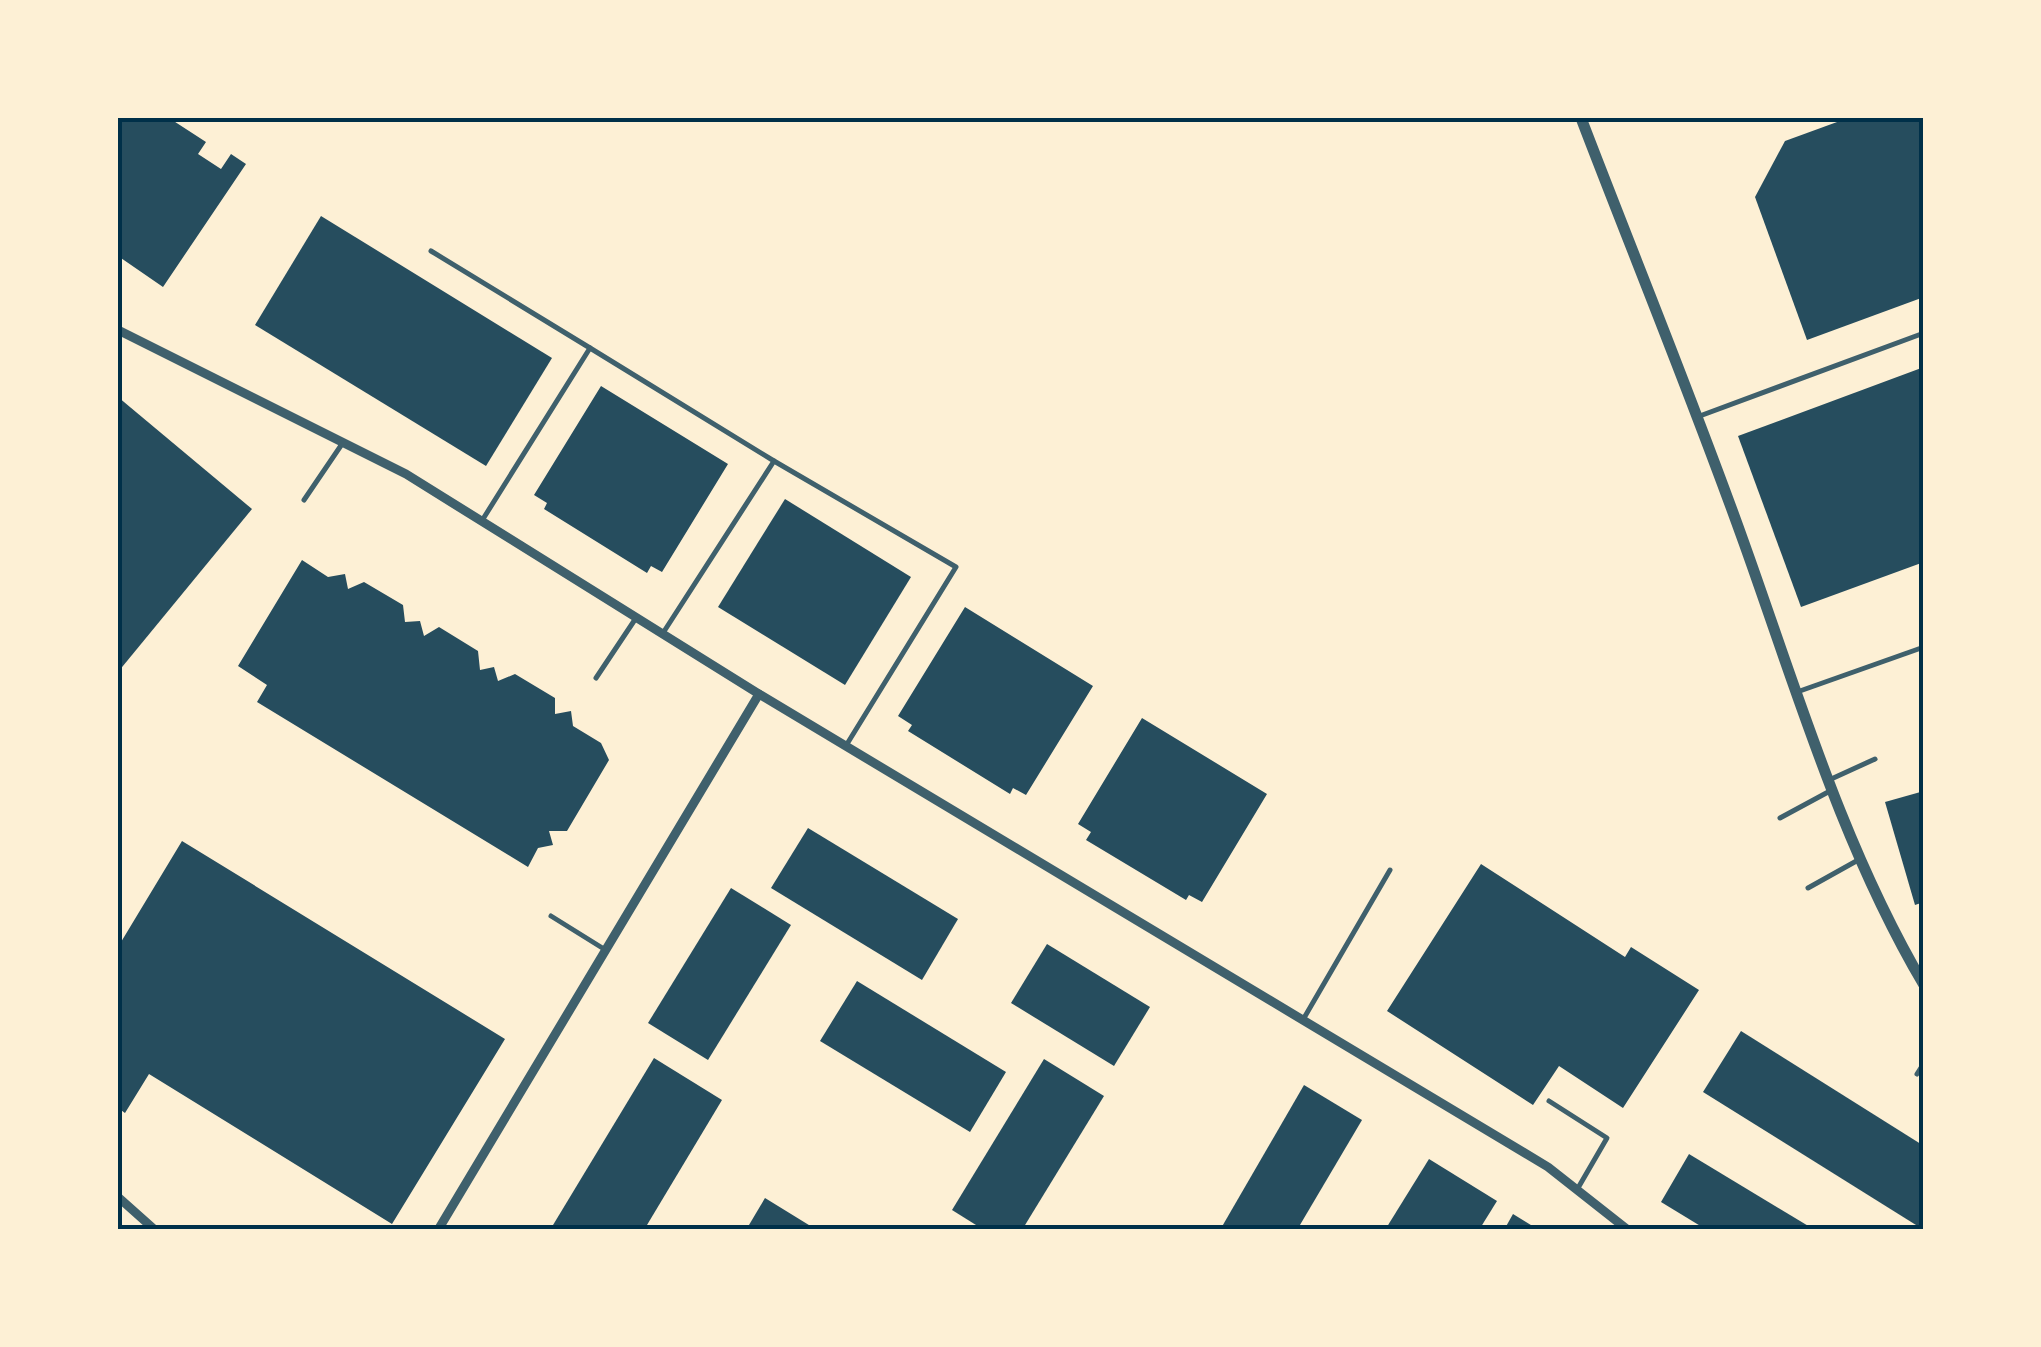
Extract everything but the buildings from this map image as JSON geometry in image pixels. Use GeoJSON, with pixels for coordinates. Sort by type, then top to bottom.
{"type":"FeatureCollection","features":[{"type":"Feature","properties":{"kind":"street"},"geometry":{"type":"LineString","coordinates":[[1580,118],[1697,417],[1831,785],[1892,931],[1924,985]]}},
{"type":"Feature","properties":{"kind":"street"},"geometry":{"type":"LineString","coordinates":[[118,330],[344,442],[483,520],[759,694],[1578,1188],[1628,1230]]}},
{"type":"Feature","properties":{"kind":"street"},"geometry":{"type":"LineString","coordinates":[[438,1230],[759,694]]}},
{"type":"Feature","properties":{"kind":"street"},"geometry":{"type":"LineString","coordinates":[[118,1198],[155,1230]]}},
{"type":"Feature","properties":{"kind":"lane"},"geometry":{"type":"LineString","coordinates":[[431,251],[956,568],[846,747]]}},
{"type":"Feature","properties":{"kind":"lane"},"geometry":{"type":"LineString","coordinates":[[1697,417],[1924,333]]}},
{"type":"Feature","properties":{"kind":"lane"},"geometry":{"type":"LineString","coordinates":[[483,520],[590,348]]}},
{"type":"Feature","properties":{"kind":"lane"},"geometry":{"type":"LineString","coordinates":[[304,500],[344,442]]}},
{"type":"Feature","properties":{"kind":"lane"},"geometry":{"type":"LineString","coordinates":[[663,633],[774,461]]}},
{"type":"Feature","properties":{"kind":"lane"},"geometry":{"type":"LineString","coordinates":[[596,678],[637,616]]}},
{"type":"Feature","properties":{"kind":"lane"},"geometry":{"type":"LineString","coordinates":[[1798,692],[1924,647]]}},
{"type":"Feature","properties":{"kind":"lane"},"geometry":{"type":"LineString","coordinates":[[1780,818],[1876,759]]}},
{"type":"Feature","properties":{"kind":"lane"},"geometry":{"type":"LineString","coordinates":[[1808,888],[1863,858]]}},
{"type":"Feature","properties":{"kind":"lane"},"geometry":{"type":"LineString","coordinates":[[1302,1021],[1390,870]]}},
{"type":"Feature","properties":{"kind":"lane"},"geometry":{"type":"LineString","coordinates":[[551,916],[606,950]]}},
{"type":"Feature","properties":{"kind":"lane"},"geometry":{"type":"LineString","coordinates":[[1917,1074],[1924,1063]]}},
{"type":"Feature","properties":{"kind":"lane"},"geometry":{"type":"LineString","coordinates":[[1550,1101],[1607,1138],[1578,1188]]}}]}
